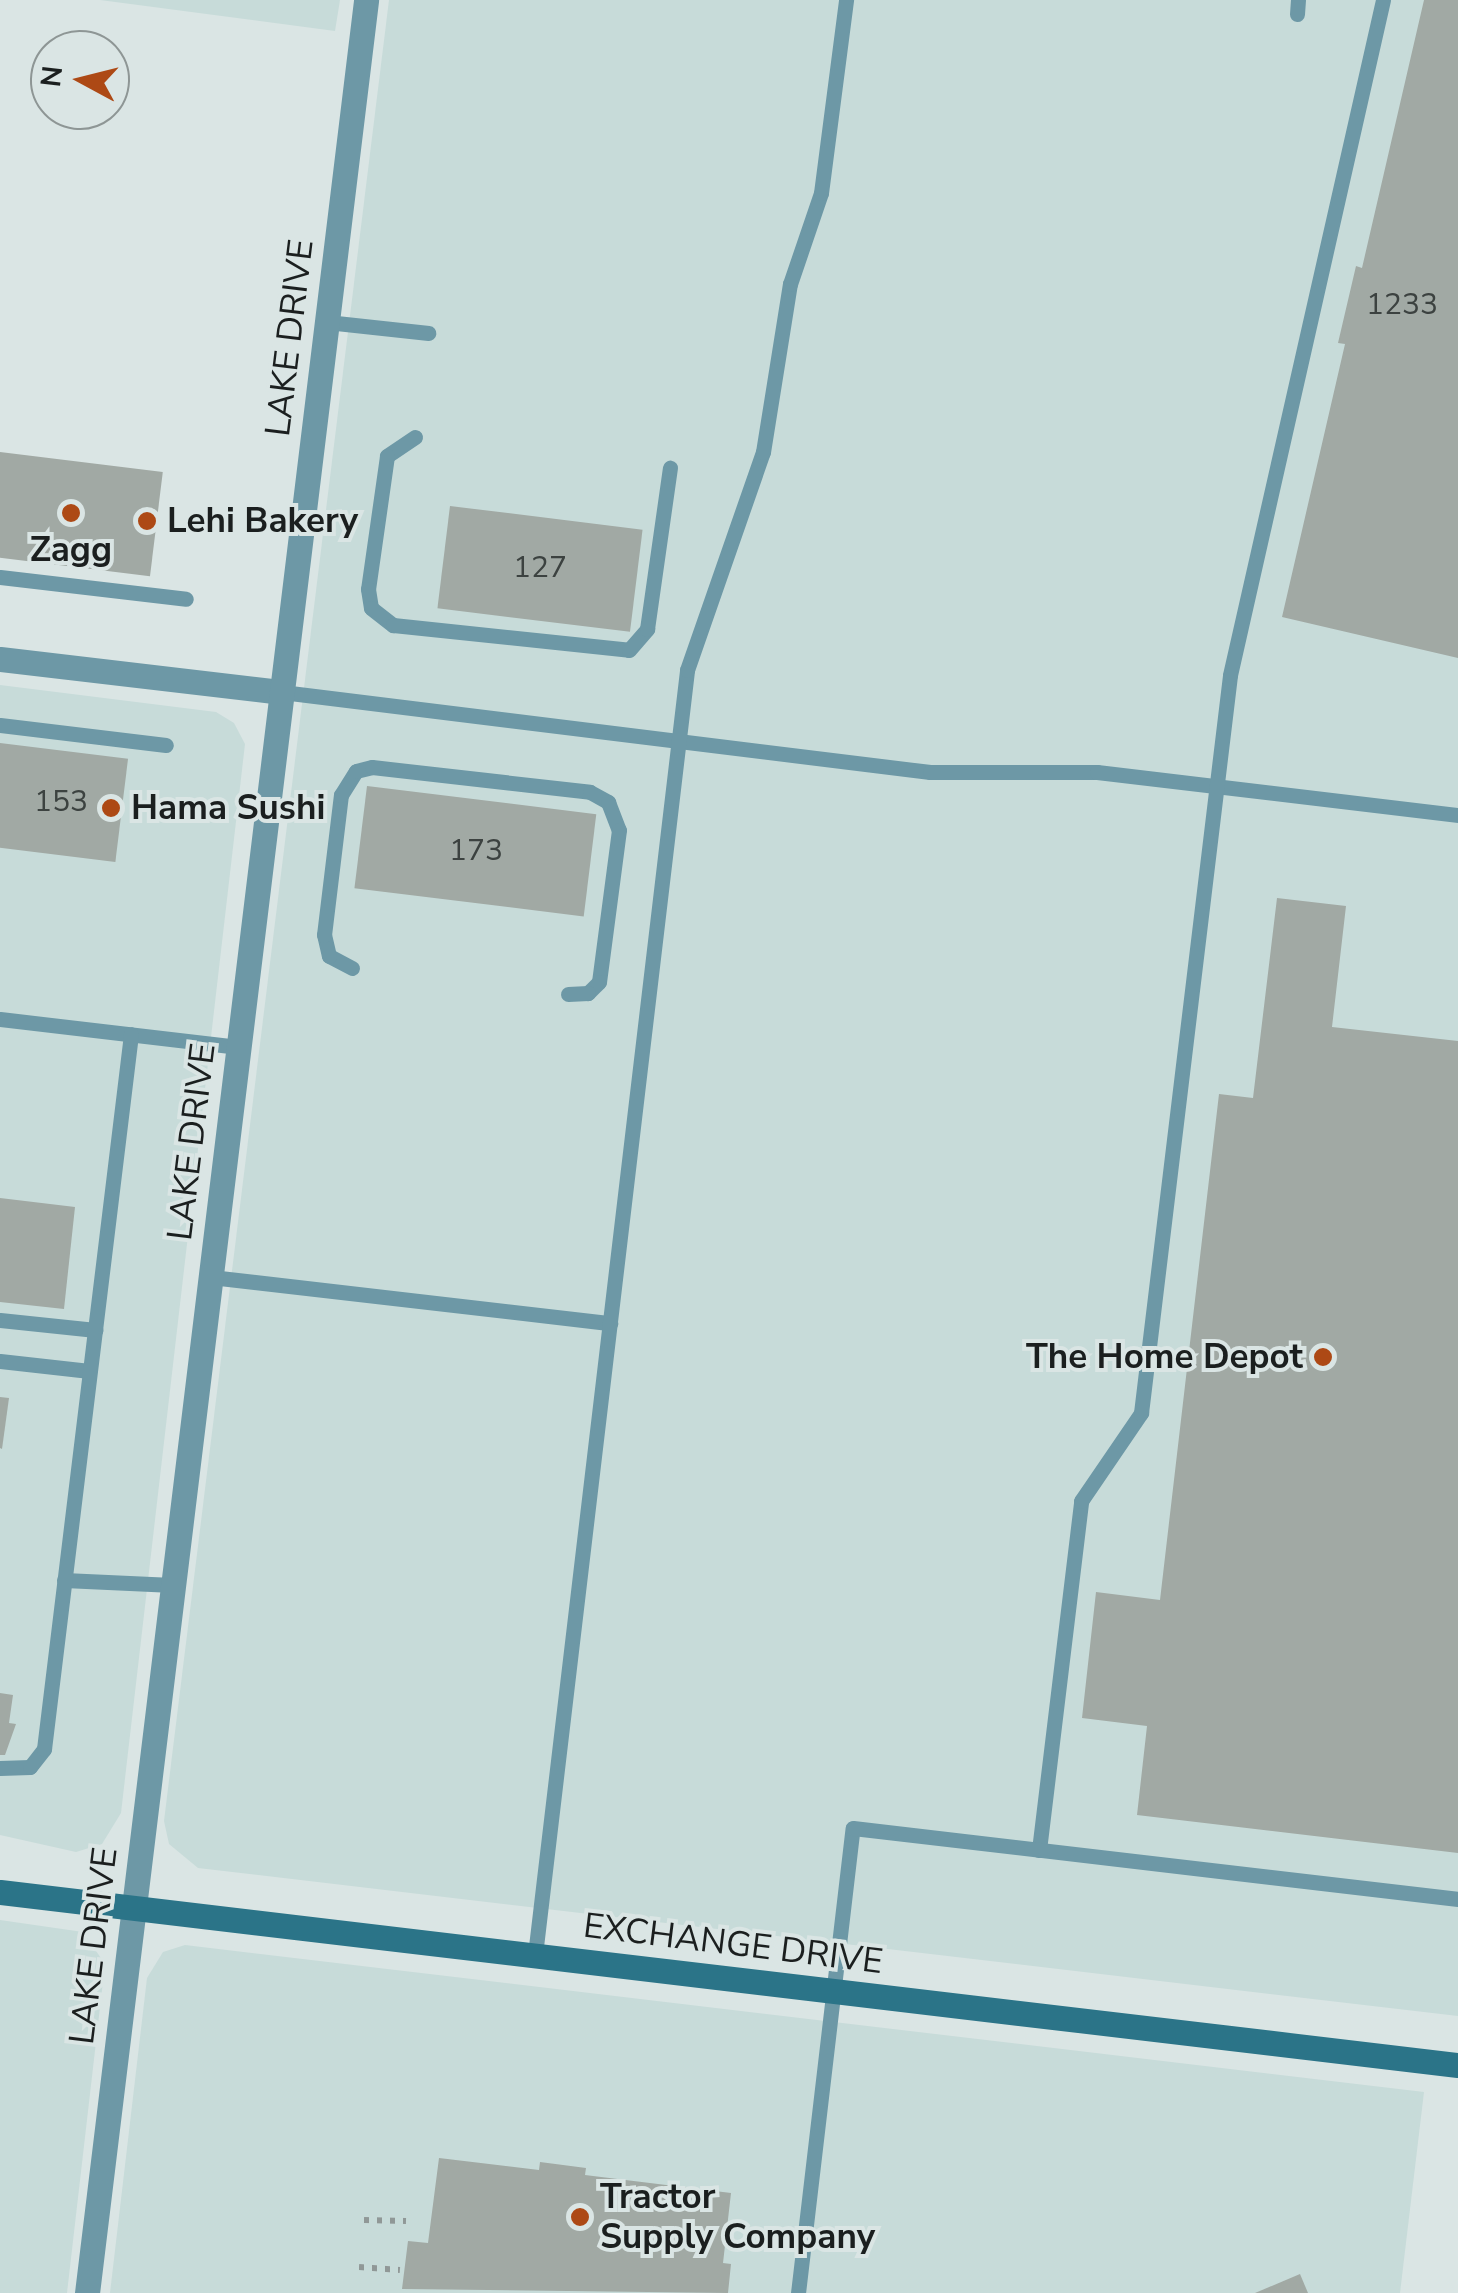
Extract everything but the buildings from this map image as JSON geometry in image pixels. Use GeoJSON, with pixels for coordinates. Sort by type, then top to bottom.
{"type":"FeatureCollection","features":[{"type":"Feature","properties":{"kind":"street","name":"LAKE DRIVE"},"geometry":{"type":"LineString","coordinates":[[87,2293],[366,0]]}},
{"type":"Feature","properties":{"kind":"street"},"geometry":{"type":"LineString","coordinates":[[0,660],[282,692]]}},
{"type":"Feature","properties":{"kind":"street","name":"EXCHANGE DRIVE"},"geometry":{"type":"LineString","coordinates":[[0,1892],[1458,2065]]}},
{"type":"Feature","properties":{"kind":"lane"},"geometry":{"type":"LineString","coordinates":[[535,1956],[678,742],[692,652],[738,527],[773,407],[790,284],[825,173],[846,0]]}},
{"type":"Feature","properties":{"kind":"lane"},"geometry":{"type":"LineString","coordinates":[[1040,1850],[1080,1500],[1141,1413],[1215,786],[1240,626],[1383,0]]}},
{"type":"Feature","properties":{"kind":"lane"},"geometry":{"type":"LineString","coordinates":[[327,322],[428,333]]}},
{"type":"Feature","properties":{"kind":"lane"},"geometry":{"type":"LineString","coordinates":[[415,437],[387,456],[368,598],[377,616],[393,625],[472,635],[620,652],[637,645],[647,630],[670,468]]}},
{"type":"Feature","properties":{"kind":"lane"},"geometry":{"type":"LineString","coordinates":[[0,577],[186,598]]}},
{"type":"Feature","properties":{"kind":"lane"},"geometry":{"type":"LineString","coordinates":[[282,692],[930,772],[1067,770],[1458,815]]}},
{"type":"Feature","properties":{"kind":"lane"},"geometry":{"type":"LineString","coordinates":[[0,725],[166,745]]}},
{"type":"Feature","properties":{"kind":"lane"},"geometry":{"type":"LineString","coordinates":[[352,968],[329,956],[324,935],[341,796],[356,771],[372,766],[590,792],[608,802],[619,830],[600,982],[588,993],[568,994]]}},
{"type":"Feature","properties":{"kind":"lane"},"geometry":{"type":"LineString","coordinates":[[0,1019],[238,1047]]}},
{"type":"Feature","properties":{"kind":"lane"},"geometry":{"type":"LineString","coordinates":[[0,1768],[22,1770],[41,1756],[131,1034]]}},
{"type":"Feature","properties":{"kind":"lane"},"geometry":{"type":"LineString","coordinates":[[211,1276],[610,1323]]}},
{"type":"Feature","properties":{"kind":"lane"},"geometry":{"type":"LineString","coordinates":[[0,1320],[94,1330]]}},
{"type":"Feature","properties":{"kind":"lane"},"geometry":{"type":"LineString","coordinates":[[0,1360],[90,1371]]}},
{"type":"Feature","properties":{"kind":"lane"},"geometry":{"type":"LineString","coordinates":[[64,1580],[173,1584]]}},
{"type":"Feature","properties":{"kind":"lane"},"geometry":{"type":"LineString","coordinates":[[798,2293],[853,1828],[1458,1899]]}},
{"type":"Feature","properties":{"kind":"path"},"geometry":{"type":"LineString","coordinates":[[364,2220],[406,2221]]}},
{"type":"Feature","properties":{"kind":"path"},"geometry":{"type":"LineString","coordinates":[[359,2267],[400,2270]]}},
{"type":"Feature","properties":{"kind":"shaded area"},"geometry":{"type":"Polygon","coordinates":[[[100,0],[340,0],[335,31],[100,0]]]}},
{"type":"Feature","properties":{"kind":"shaded area"},"geometry":{"type":"Polygon","coordinates":[[[389,0],[1458,0],[1458,2016],[198,1868],[169,1844],[164,1821],[389,0]]]}},
{"type":"Feature","properties":{"kind":"shaded area"},"geometry":{"type":"Polygon","coordinates":[[[0,685],[216,712],[234,723],[245,744],[121,1813],[102,1844],[76,1852],[0,1835],[0,685]]]}},
{"type":"Feature","properties":{"kind":"shaded area"},"geometry":{"type":"Polygon","coordinates":[[[0,1920],[83,1932],[105,1964],[67,2293],[0,2293],[0,1920]]]}},
{"type":"Feature","properties":{"kind":"shaded area"},"geometry":{"type":"Polygon","coordinates":[[[185,1945],[1424,2092],[1400,2293],[110,2293],[147,1978],[163,1952],[185,1945]]]}},
{"type":"Feature","properties":{"kind":"place","name":"Zagg"},"geometry":{"type":"Point","coordinates":[71,513]}},
{"type":"Feature","properties":{"kind":"place","name":"Lehi Bakery"},"geometry":{"type":"Point","coordinates":[147,521]}},
{"type":"Feature","properties":{"kind":"place","name":"Hama Sushi"},"geometry":{"type":"Point","coordinates":[111,808]}},
{"type":"Feature","properties":{"kind":"place","name":"The Home Depot"},"geometry":{"type":"Point","coordinates":[1323,1357]}},
{"type":"Feature","properties":{"kind":"place","name":"Tractor Supply Company"},"geometry":{"type":"Point","coordinates":[580,2217]}}]}
